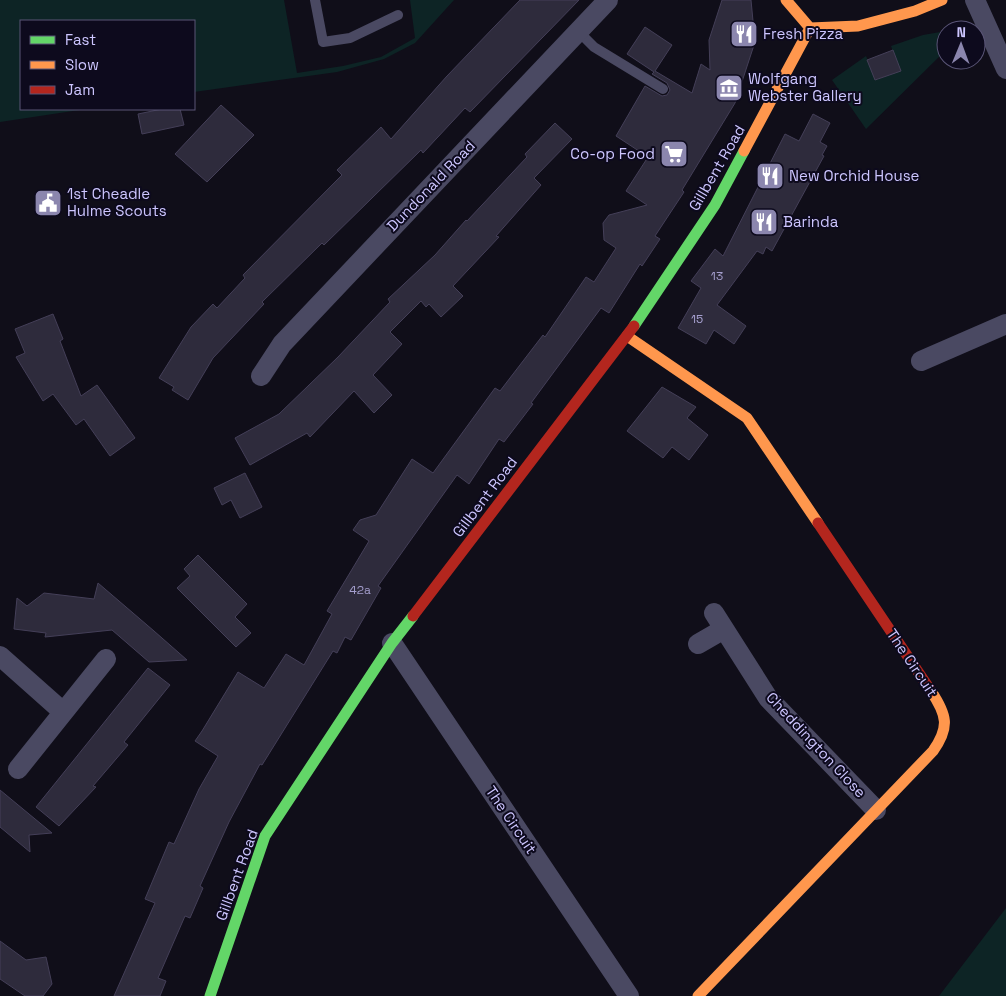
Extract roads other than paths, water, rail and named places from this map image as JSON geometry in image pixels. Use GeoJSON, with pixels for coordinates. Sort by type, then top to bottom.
{"type":"FeatureCollection","features":[{"type":"Feature","properties":{"kind":"street","name":"Dundonald Road"},"geometry":{"type":"LineString","coordinates":[[261,376],[282,344],[608,0]]}},
{"type":"Feature","properties":{"kind":"street"},"geometry":{"type":"LineString","coordinates":[[786,0],[810,28],[858,26],[915,11],[942,0]]}},
{"type":"Feature","properties":{"kind":"street"},"geometry":{"type":"LineString","coordinates":[[975,0],[1006,69]]}},
{"type":"Feature","properties":{"kind":"street","name":"Gillbent Road"},"geometry":{"type":"LineString","coordinates":[[210,996],[265,836],[392,643],[627,336],[714,205],[810,28]]}},
{"type":"Feature","properties":{"kind":"street"},"geometry":{"type":"LineString","coordinates":[[921,361],[1006,324]]}},
{"type":"Feature","properties":{"kind":"street","name":"The Circuit"},"geometry":{"type":"LineString","coordinates":[[627,336],[747,418],[943,710],[944,735],[933,751],[698,996]]}},
{"type":"Feature","properties":{"kind":"street","name":"Cheddington Close"},"geometry":{"type":"LineString","coordinates":[[698,644],[719,621],[768,698],[876,810]]}},
{"type":"Feature","properties":{"kind":"street","name":"The Circuit"},"geometry":{"type":"LineString","coordinates":[[392,643],[629,996]]}},
{"type":"Feature","properties":{"kind":"street"},"geometry":{"type":"LineString","coordinates":[[0,656],[62,711]]}},
{"type":"Feature","properties":{"kind":"street"},"geometry":{"type":"LineString","coordinates":[[18,769],[62,711],[106,660]]}},
{"type":"Feature","properties":{"kind":"lane"},"geometry":{"type":"LineString","coordinates":[[315,0],[323,42],[350,38],[398,15]]}},
{"type":"Feature","properties":{"kind":"lane"},"geometry":{"type":"LineString","coordinates":[[578,31],[594,47],[663,88]]}},
{"type":"Feature","properties":{"kind":"place","name":"Fresh Pizza"},"geometry":{"type":"Point","coordinates":[744,34]}},
{"type":"Feature","properties":{"kind":"place","name":"Wolfgang Webster Gallery"},"geometry":{"type":"Point","coordinates":[729,88]}},
{"type":"Feature","properties":{"kind":"place","name":"Co-op Food"},"geometry":{"type":"Point","coordinates":[674,154]}},
{"type":"Feature","properties":{"kind":"place","name":"New Orchid House"},"geometry":{"type":"Point","coordinates":[770,176]}},
{"type":"Feature","properties":{"kind":"place","name":"1st Cheadle Hulme Scouts"},"geometry":{"type":"Point","coordinates":[48,203]}},
{"type":"Feature","properties":{"kind":"place","name":"Barinda"},"geometry":{"type":"Point","coordinates":[764,222]}}]}
